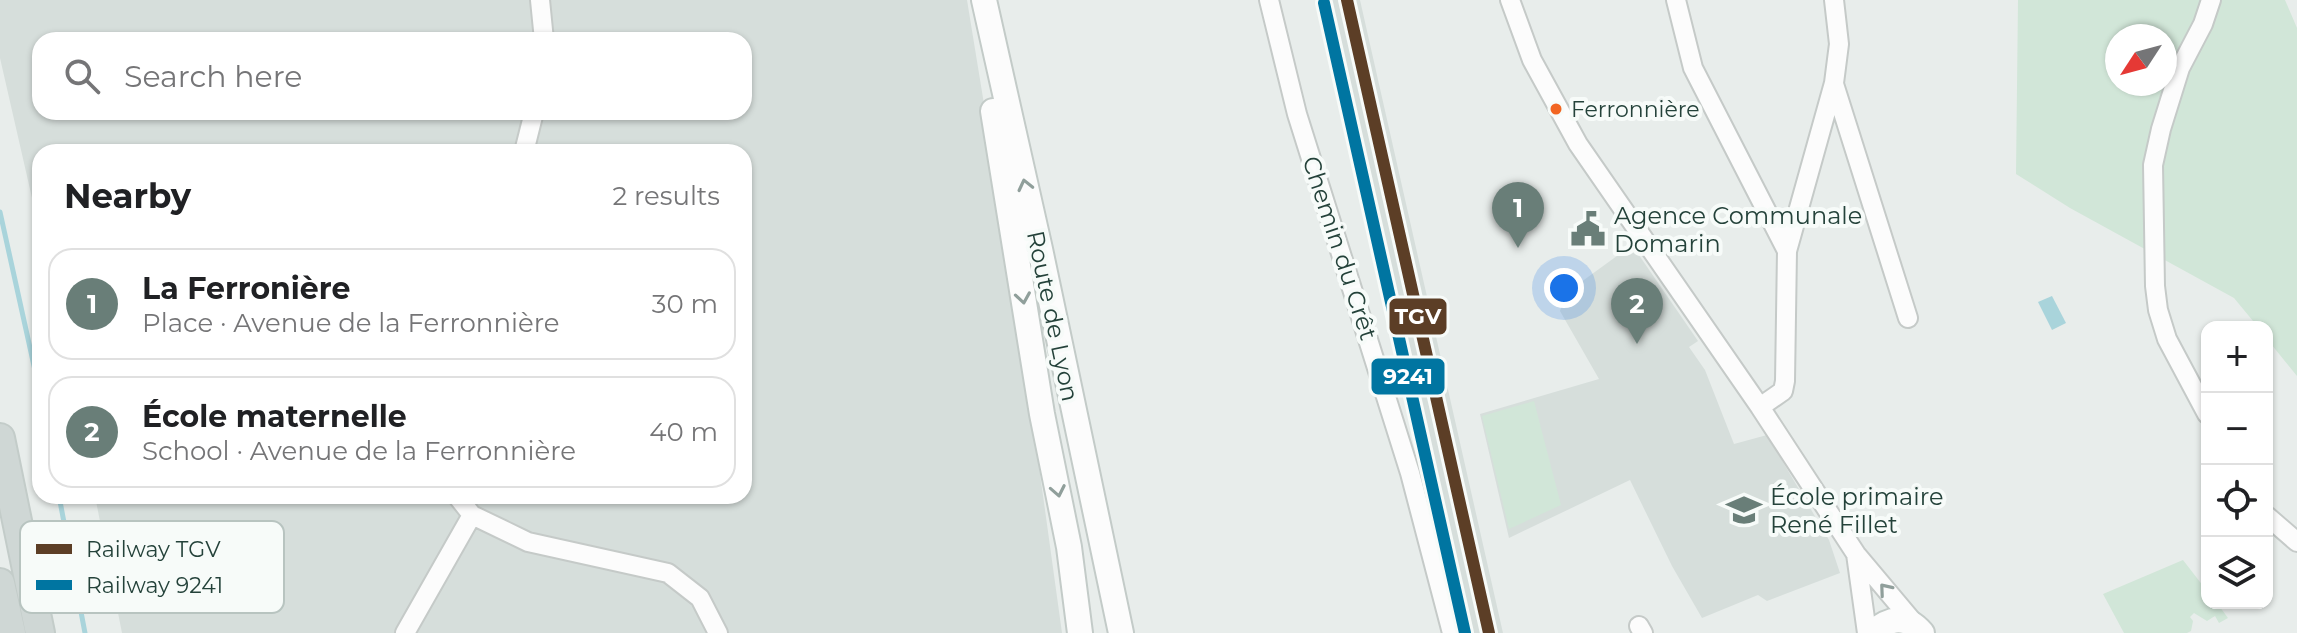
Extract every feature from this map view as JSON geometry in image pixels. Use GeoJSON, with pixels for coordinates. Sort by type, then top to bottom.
{"type":"FeatureCollection","features":[{"type":"Feature","properties":{"kind":"main road","name":"Route de Lyon"},"geometry":{"type":"LineString","coordinates":[[975,0],[1042,414],[1069,547],[1080,633]]}},
{"type":"Feature","properties":{"kind":"main road","name":"Route de Lyon"},"geometry":{"type":"LineString","coordinates":[[984,0],[1121,633]]}},
{"type":"Feature","properties":{"kind":"main road"},"geometry":{"type":"LineString","coordinates":[[0,438],[20,536]]}},
{"type":"Feature","properties":{"kind":"main road"},"geometry":{"type":"LineString","coordinates":[[0,583],[11,633]]}},
{"type":"Feature","properties":{"kind":"main road"},"geometry":{"type":"LineString","coordinates":[[36,613],[40,633]]}},
{"type":"Feature","properties":{"kind":"main road"},"geometry":{"type":"LineString","coordinates":[[1870,633],[1888,621],[1903,619],[1918,628]]}},
{"type":"Feature","properties":{"kind":"street"},"geometry":{"type":"LineString","coordinates":[[540,0],[543,32]]}},
{"type":"Feature","properties":{"kind":"street","name":"Chemin du Crêt"},"geometry":{"type":"LineString","coordinates":[[1269,0],[1297,114],[1410,473],[1452,633]]}},
{"type":"Feature","properties":{"kind":"street"},"geometry":{"type":"LineString","coordinates":[[1510,0],[1532,60],[1556,109],[1578,144],[1760,407],[1856,554],[1918,628]]}},
{"type":"Feature","properties":{"kind":"street"},"geometry":{"type":"LineString","coordinates":[[1676,0],[1693,68],[1787,251]]}},
{"type":"Feature","properties":{"kind":"street"},"geometry":{"type":"LineString","coordinates":[[1760,407],[1783,391],[1785,381],[1787,251],[1834,83],[1839,44],[1834,0]]}},
{"type":"Feature","properties":{"kind":"street"},"geometry":{"type":"LineString","coordinates":[[2201,403],[2167,339],[2158,310],[2153,165],[2180,68],[2203,24],[2211,0]]}},
{"type":"Feature","properties":{"kind":"street"},"geometry":{"type":"LineString","coordinates":[[1834,83],[1908,318]]}},
{"type":"Feature","properties":{"kind":"street"},"geometry":{"type":"LineString","coordinates":[[526,144],[532,120]]}},
{"type":"Feature","properties":{"kind":"street"},"geometry":{"type":"LineString","coordinates":[[463,504],[472,515],[528,542],[668,573],[700,598],[718,633]]}},
{"type":"Feature","properties":{"kind":"street"},"geometry":{"type":"LineString","coordinates":[[405,633],[472,515]]}},
{"type":"Feature","properties":{"kind":"street"},"geometry":{"type":"LineString","coordinates":[[2273,521],[2297,542]]}},
{"type":"Feature","properties":{"kind":"street"},"geometry":{"type":"LineString","coordinates":[[1856,554],[1870,633]]}},
{"type":"Feature","properties":{"kind":"shaded area"},"geometry":{"type":"Polygon","coordinates":[[[0,0],[967,0],[1016,300],[1062,633],[122,633],[118,613],[284,613],[284,521],[100,521],[97,504],[752,504],[752,144],[32,144],[32,198],[0,58],[0,0]]]}},
{"type":"Feature","properties":{"kind":"shaded area"},"geometry":{"type":"Polygon","coordinates":[[[1321,0],[1360,0],[1503,633],[1467,633],[1398,348],[1321,0]]]}},
{"type":"Feature","properties":{"kind":"shaded area"},"geometry":{"type":"Polygon","coordinates":[[[1632,245],[1698,341],[1689,347],[1705,370],[1734,444],[1767,435],[1829,540],[1840,573],[1767,601],[1758,595],[1702,618],[1672,566],[1630,480],[1509,538],[1480,414],[1599,379],[1560,311],[1566,293],[1632,245]]]}},
{"type":"Feature","properties":{"kind":"green space"},"geometry":{"type":"Polygon","coordinates":[[[2018,0],[2285,0],[2297,28],[2297,376],[2273,346],[2273,321],[2253,321],[2234,298],[2070,208],[2016,174],[2018,0]]]}},
{"type":"Feature","properties":{"kind":"green space"},"geometry":{"type":"Polygon","coordinates":[[[1534,401],[1561,505],[1509,529],[1482,416],[1534,401]]]}},
{"type":"Feature","properties":{"kind":"green space"},"geometry":{"type":"Polygon","coordinates":[[[2183,560],[2201,583],[2201,609],[2221,609],[2228,618],[2219,623],[2215,616],[2207,621],[2194,613],[2190,617],[2193,621],[2191,631],[2187,633],[2124,633],[2103,594],[2183,560]]]}},
{"type":"Feature","properties":{"kind":"water"},"geometry":{"type":"Polygon","coordinates":[[[2052,296],[2066,323],[2052,330],[2038,302],[2052,296]]]}},
{"type":"Feature","properties":{"kind":"waterway"},"geometry":{"type":"LineString","coordinates":[[0,212],[32,357]]}},
{"type":"Feature","properties":{"kind":"waterway"},"geometry":{"type":"LineString","coordinates":[[61,504],[64,521]]}},
{"type":"Feature","properties":{"kind":"waterway"},"geometry":{"type":"LineString","coordinates":[[81,613],[85,633]]}},
{"type":"Feature","properties":{"kind":"rail line","name":"TGV"},"geometry":{"type":"LineString","coordinates":[[1347,0],[1489,633]]}},
{"type":"Feature","properties":{"kind":"rail line","name":"9241"},"geometry":{"type":"LineString","coordinates":[[1324,3],[1465,633]]}},
{"type":"Feature","properties":{"kind":"place","name":"Ferronnière"},"geometry":{"type":"Point","coordinates":[1556,109]}},
{"type":"Feature","properties":{"kind":"place","name":"Agence Communale Domarin"},"geometry":{"type":"Point","coordinates":[1588,229]}},
{"type":"Feature","properties":{"kind":"place","name":"La Ferronière"},"geometry":{"type":"Point","coordinates":[1518,248]}},
{"type":"Feature","properties":{"kind":"place","name":"École maternelle"},"geometry":{"type":"Point","coordinates":[1637,344]}},
{"type":"Feature","properties":{"kind":"place","name":"École primaire René Fillet"},"geometry":{"type":"Point","coordinates":[1744,510]}}]}
